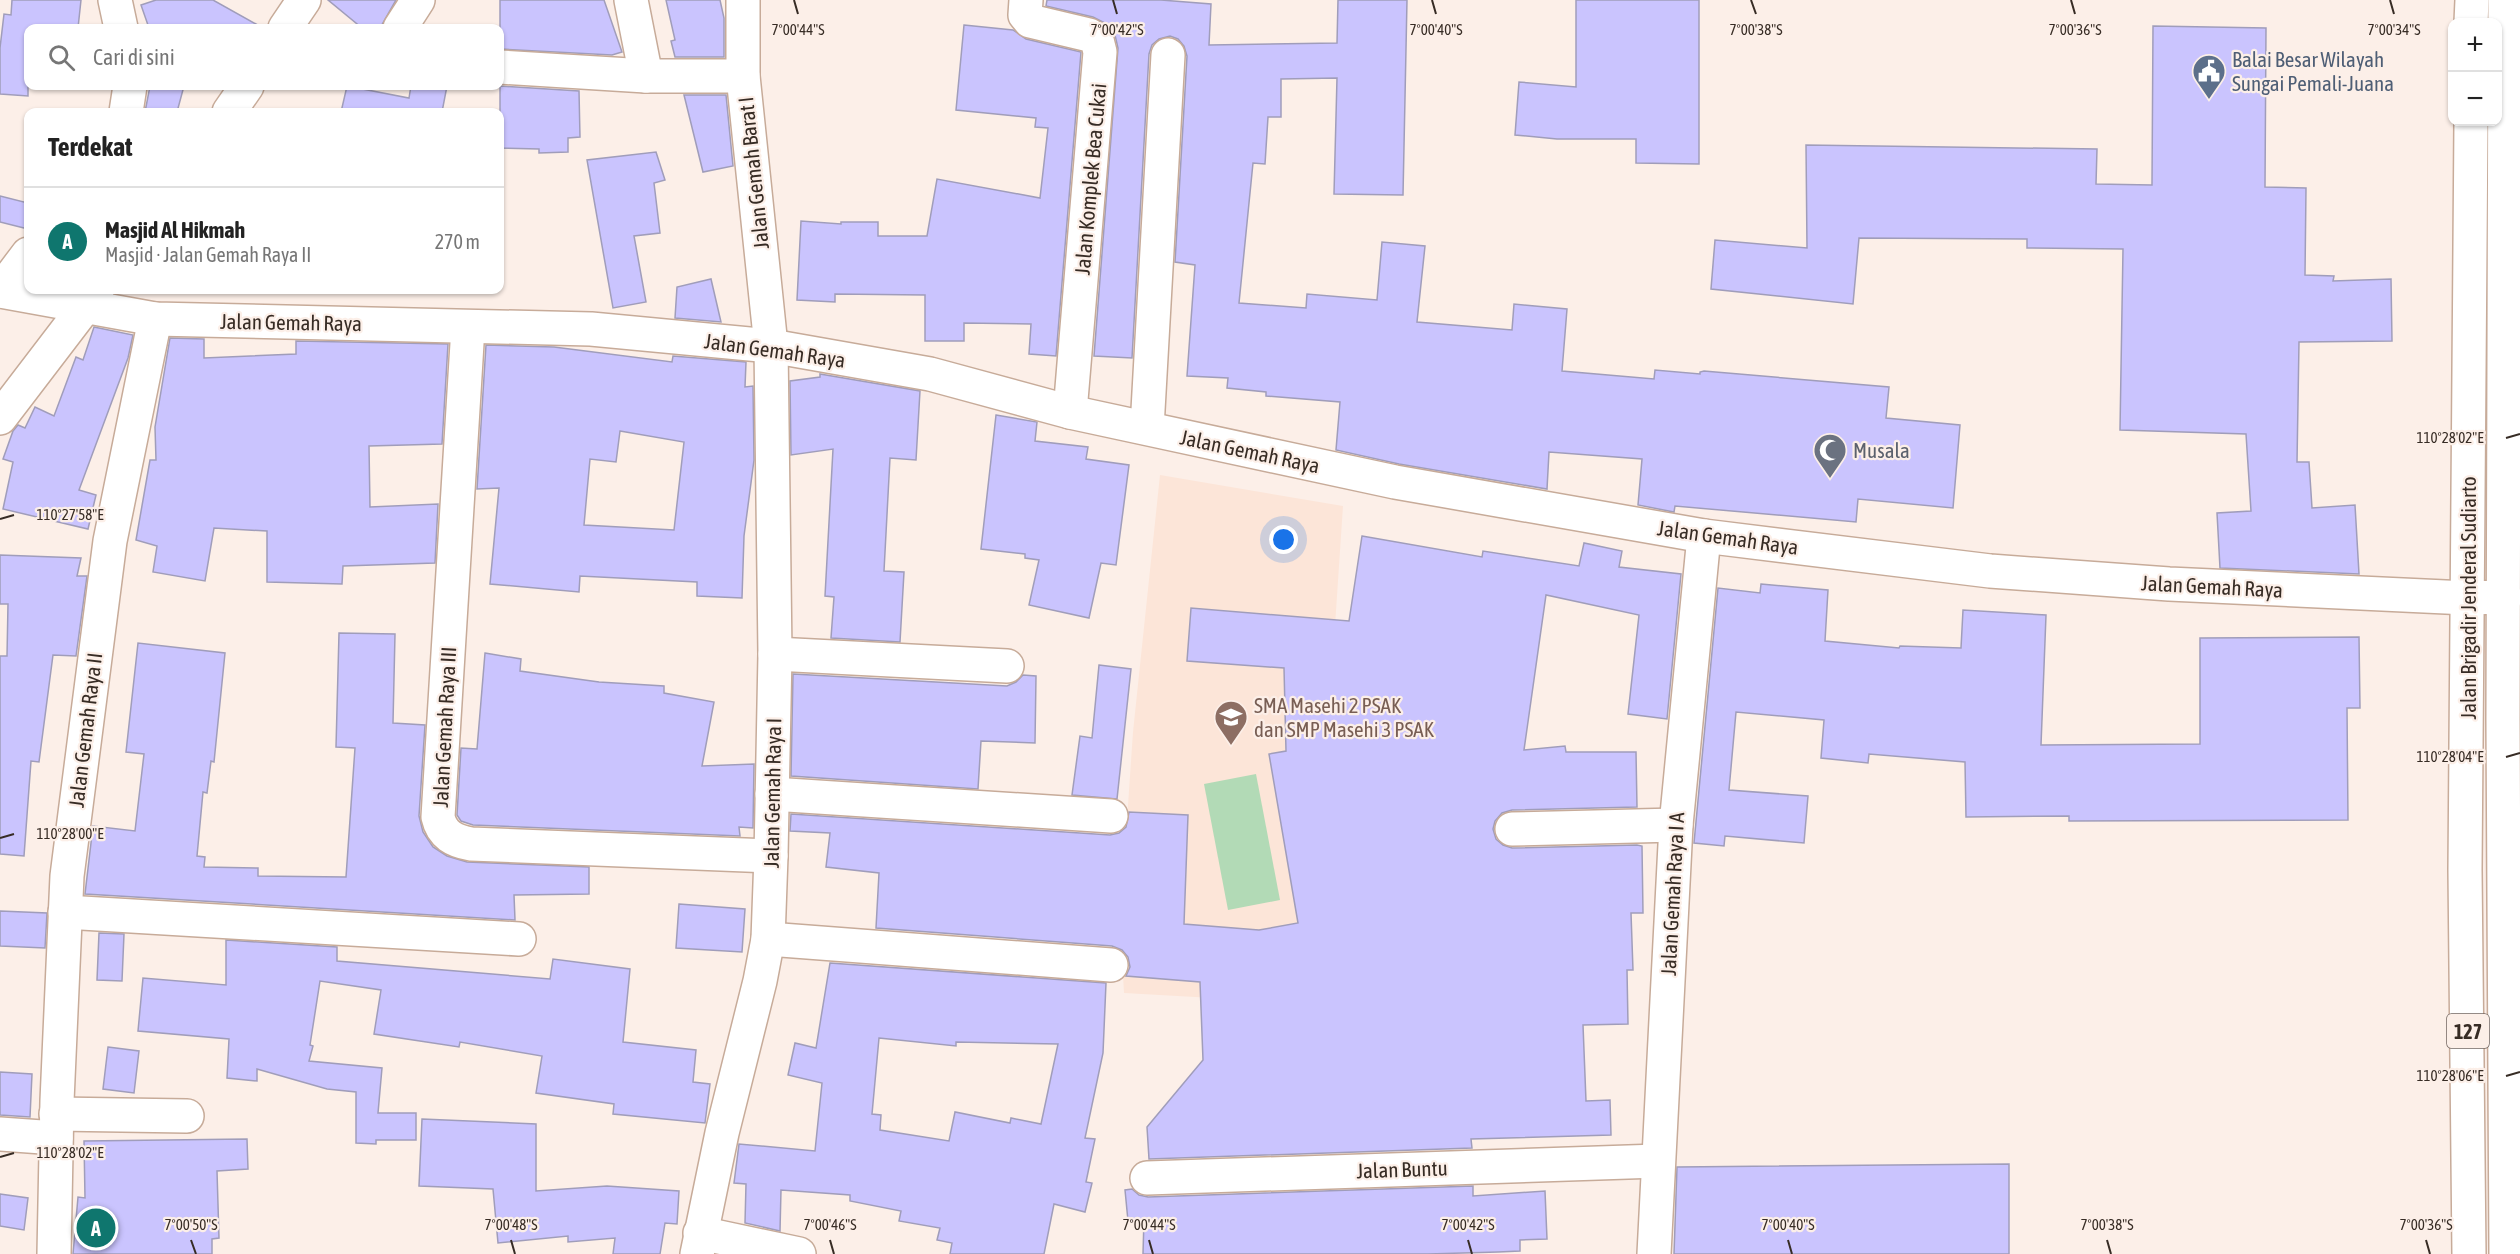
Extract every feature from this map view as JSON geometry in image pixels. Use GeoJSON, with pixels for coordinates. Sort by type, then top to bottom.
{"type":"FeatureCollection","features":[{"type":"Feature","properties":{"kind":"street"},"geometry":{"type":"LineString","coordinates":[[115,0],[120,24]]}},
{"type":"Feature","properties":{"kind":"street"},"geometry":{"type":"LineString","coordinates":[[288,24],[304,0]]}},
{"type":"Feature","properties":{"kind":"street"},"geometry":{"type":"LineString","coordinates":[[403,24],[418,0]]}},
{"type":"Feature","properties":{"kind":"street"},"geometry":{"type":"LineString","coordinates":[[631,0],[646,76]]}},
{"type":"Feature","properties":{"kind":"street","name":"Jalan Gemah Barat I"},"geometry":{"type":"LineString","coordinates":[[743,0],[743,76],[771,346]]}},
{"type":"Feature","properties":{"kind":"street","name":"Jalan Komplek Bea Cukai"},"geometry":{"type":"LineString","coordinates":[[1026,0],[1025,15],[1030,21],[1089,35],[1097,40],[1101,52],[1070,412]]}},
{"type":"Feature","properties":{"kind":"street"},"geometry":{"type":"LineString","coordinates":[[2471,18],[2472,0]]}},
{"type":"Feature","properties":{"kind":"street","name":"Jalan Brigadir Jenderal Sudiarto"},"geometry":{"type":"LineString","coordinates":[[2505,0],[2505,597],[2511,668],[2506,1254]]}},
{"type":"Feature","properties":{"kind":"street"},"geometry":{"type":"LineString","coordinates":[[1147,428],[1168,55]]}},
{"type":"Feature","properties":{"kind":"street"},"geometry":{"type":"LineString","coordinates":[[504,67],[646,76],[743,76]]}},
{"type":"Feature","properties":{"kind":"street"},"geometry":{"type":"LineString","coordinates":[[127,108],[129,90]]}},
{"type":"Feature","properties":{"kind":"street"},"geometry":{"type":"LineString","coordinates":[[232,108],[244,90]]}},
{"type":"Feature","properties":{"kind":"street","name":"Jalan Brigadir Jenderal Sudiarto"},"geometry":{"type":"LineString","coordinates":[[2469,1254],[2465,870],[2468,807],[2466,667],[2471,126]]}},
{"type":"Feature","properties":{"kind":"street"},"geometry":{"type":"LineString","coordinates":[[0,291],[24,259]]}},
{"type":"Feature","properties":{"kind":"street","name":"Jalan Gemah Raya"},"geometry":{"type":"LineString","coordinates":[[0,291],[24,293]]}},
{"type":"Feature","properties":{"kind":"street","name":"Jalan Gemah Raya"},"geometry":{"type":"LineString","coordinates":[[39,294],[91,298],[155,319],[591,329],[771,346],[930,374],[1070,412],[1395,482],[1704,536],[1990,571],[2169,584],[2467,598],[2505,597]]}},
{"type":"Feature","properties":{"kind":"street"},"geometry":{"type":"LineString","coordinates":[[0,418],[91,298]]}},
{"type":"Feature","properties":{"kind":"street","name":"Jalan Gemah Raya II"},"geometry":{"type":"LineString","coordinates":[[54,1254],[56,1126],[68,864],[110,541],[155,319]]}},
{"type":"Feature","properties":{"kind":"street","name":"Jalan Gemah Raya III"},"geometry":{"type":"LineString","coordinates":[[468,327],[438,817],[440,826],[452,839],[471,844],[771,856]]}},
{"type":"Feature","properties":{"kind":"street","name":"Jalan Gemah Raya I"},"geometry":{"type":"LineString","coordinates":[[698,1243],[768,939],[775,654],[771,346]]}},
{"type":"Feature","properties":{"kind":"street","name":"Jalan Gemah Raya I A"},"geometry":{"type":"LineString","coordinates":[[1654,1254],[1676,825],[1704,536]]}},
{"type":"Feature","properties":{"kind":"street"},"geometry":{"type":"LineString","coordinates":[[775,654],[1006,666]]}},
{"type":"Feature","properties":{"kind":"street"},"geometry":{"type":"LineString","coordinates":[[2466,667],[2511,668]]}},
{"type":"Feature","properties":{"kind":"street"},"geometry":{"type":"LineString","coordinates":[[772,794],[1111,816]]}},
{"type":"Feature","properties":{"kind":"street"},"geometry":{"type":"LineString","coordinates":[[1512,829],[1676,825]]}},
{"type":"Feature","properties":{"kind":"street"},"geometry":{"type":"LineString","coordinates":[[65,912],[519,939]]}},
{"type":"Feature","properties":{"kind":"street"},"geometry":{"type":"LineString","coordinates":[[768,939],[1111,965]]}},
{"type":"Feature","properties":{"kind":"street"},"geometry":{"type":"LineString","coordinates":[[0,1134],[56,1126],[188,1116]]}},
{"type":"Feature","properties":{"kind":"street","name":"Jalan Buntu"},"geometry":{"type":"LineString","coordinates":[[1147,1178],[1658,1161]]}},
{"type":"Feature","properties":{"kind":"street"},"geometry":{"type":"LineString","coordinates":[[698,1243],[800,1254]]}},
{"type":"Feature","properties":{"kind":"shaded area","name":"SMA Masehi 2 PSAK dan SMP Masehi 3 PSAK"},"geometry":{"type":"Polygon","coordinates":[[[1160,475],[1343,506],[1328,731],[1356,900],[1213,998],[1124,993],[1120,923],[1133,732],[1160,475]]]}},
{"type":"Feature","properties":{"kind":"green space"},"geometry":{"type":"Polygon","coordinates":[[[1256,774],[1280,900],[1228,910],[1204,784],[1256,774]]]}},
{"type":"Feature","properties":{"kind":"building"},"geometry":{"type":"Polygon","coordinates":[[[12,0],[81,0],[78,24],[24,24],[24,90],[28,90],[28,96],[0,94],[0,48],[4,14],[11,15],[12,0]]]}},
{"type":"Feature","properties":{"kind":"building"},"geometry":{"type":"Polygon","coordinates":[[[156,0],[213,0],[256,24],[148,24],[141,5],[156,0]]]}},
{"type":"Feature","properties":{"kind":"building"},"geometry":{"type":"Polygon","coordinates":[[[328,0],[396,0],[382,24],[357,24],[328,0]]]}},
{"type":"Feature","properties":{"kind":"building"},"geometry":{"type":"Polygon","coordinates":[[[500,0],[604,0],[622,52],[612,55],[504,49],[504,24],[500,24],[500,0]]]}},
{"type":"Feature","properties":{"kind":"building"},"geometry":{"type":"Polygon","coordinates":[[[666,0],[720,0],[724,18],[724,57],[675,57],[671,41],[675,40],[666,0]]]}},
{"type":"Feature","properties":{"kind":"building"},"geometry":{"type":"Polygon","coordinates":[[[1047,0],[1161,0],[1211,4],[1209,45],[1337,43],[1338,0],[1407,0],[1403,195],[1334,194],[1337,78],[1281,79],[1281,117],[1268,117],[1265,164],[1253,163],[1239,303],[1306,308],[1307,294],[1377,300],[1382,242],[1425,246],[1417,322],[1512,330],[1514,304],[1567,309],[1562,371],[1654,379],[1655,370],[1700,374],[1704,371],[1889,387],[1886,418],[1960,425],[1953,508],[1858,499],[1856,522],[1675,506],[1674,512],[1638,505],[1642,459],[1549,452],[1547,489],[1399,464],[1336,450],[1340,402],[1266,396],[1266,392],[1227,388],[1228,378],[1187,376],[1195,265],[1175,262],[1187,56],[1184,46],[1178,39],[1170,36],[1159,39],[1152,45],[1149,54],[1132,358],[1094,356],[1118,48],[1115,35],[1107,24],[1093,17],[1046,6],[1047,0]]]}},
{"type":"Feature","properties":{"kind":"building"},"geometry":{"type":"Polygon","coordinates":[[[1576,0],[1699,0],[1699,164],[1636,163],[1636,139],[1557,139],[1515,135],[1519,82],[1576,87],[1576,0]]]}},
{"type":"Feature","properties":{"kind":"building"},"geometry":{"type":"Polygon","coordinates":[[[964,25],[1013,30],[1026,39],[1081,52],[1056,356],[1029,354],[1031,324],[964,323],[964,341],[925,341],[925,295],[835,294],[835,302],[797,300],[801,221],[841,224],[841,222],[878,222],[878,236],[927,236],[937,179],[1040,198],[1048,128],[1035,127],[1036,118],[956,110],[964,25]]]}},
{"type":"Feature","properties":{"kind":"building"},"geometry":{"type":"Polygon","coordinates":[[[2153,26],[2266,28],[2265,187],[2306,188],[2305,275],[2334,276],[2333,281],[2391,279],[2392,341],[2299,342],[2297,462],[2309,462],[2312,508],[2355,505],[2359,574],[2220,568],[2217,513],[2251,511],[2246,434],[2120,430],[2123,249],[2027,248],[2027,239],[1859,238],[1853,304],[1711,289],[1715,240],[1807,248],[1806,145],[2097,149],[2096,184],[2152,185],[2153,26]]]}},
{"type":"Feature","properties":{"kind":"building"},"geometry":{"type":"Polygon","coordinates":[[[504,86],[579,91],[580,137],[568,138],[568,152],[539,153],[539,149],[504,148],[504,108],[500,108],[500,90],[504,90],[504,86]]]}},
{"type":"Feature","properties":{"kind":"building"},"geometry":{"type":"Polygon","coordinates":[[[149,90],[183,90],[178,108],[146,108],[149,90]]]}},
{"type":"Feature","properties":{"kind":"building"},"geometry":{"type":"Polygon","coordinates":[[[346,90],[368,90],[409,98],[410,90],[446,90],[443,108],[342,108],[346,90]]]}},
{"type":"Feature","properties":{"kind":"building"},"geometry":{"type":"Polygon","coordinates":[[[684,95],[726,95],[733,166],[703,172],[684,95]]]}},
{"type":"Feature","properties":{"kind":"building"},"geometry":{"type":"Polygon","coordinates":[[[656,152],[665,180],[654,183],[660,233],[634,236],[646,302],[613,308],[587,160],[656,152]]]}},
{"type":"Feature","properties":{"kind":"building"},"geometry":{"type":"Polygon","coordinates":[[[0,196],[24,202],[24,228],[0,222],[0,196]]]}},
{"type":"Feature","properties":{"kind":"building"},"geometry":{"type":"Polygon","coordinates":[[[711,279],[721,322],[675,318],[677,287],[711,279]]]}},
{"type":"Feature","properties":{"kind":"building"},"geometry":{"type":"Polygon","coordinates":[[[94,327],[133,335],[128,358],[79,490],[96,495],[88,529],[3,509],[13,462],[3,459],[13,431],[18,425],[25,428],[35,407],[54,416],[76,357],[83,360],[94,327]]]}},
{"type":"Feature","properties":{"kind":"building"},"geometry":{"type":"Polygon","coordinates":[[[170,338],[204,339],[204,358],[296,354],[296,341],[448,344],[442,444],[369,446],[370,507],[438,504],[435,563],[343,566],[342,584],[267,582],[267,531],[214,528],[205,581],[153,572],[157,546],[136,540],[150,460],[156,460],[155,427],[170,338]]]}},
{"type":"Feature","properties":{"kind":"building"},"geometry":{"type":"Polygon","coordinates":[[[486,345],[554,347],[672,362],[673,356],[746,362],[745,387],[753,386],[754,460],[744,536],[742,598],[697,596],[697,582],[580,576],[579,592],[490,584],[499,488],[477,489],[486,345]],[[620,431],[616,462],[590,459],[584,525],[674,530],[684,442],[620,431]]]}},
{"type":"Feature","properties":{"kind":"building"},"geometry":{"type":"Polygon","coordinates":[[[820,374],[920,391],[916,460],[890,458],[884,571],[904,572],[900,642],[831,638],[834,597],[825,596],[833,449],[791,455],[790,381],[820,377],[820,374]]]}},
{"type":"Feature","properties":{"kind":"building"},"geometry":{"type":"Polygon","coordinates":[[[996,415],[1037,422],[1035,441],[1088,447],[1086,459],[1129,465],[1116,565],[1101,563],[1089,618],[1029,605],[1039,560],[1025,558],[1025,554],[981,549],[996,415]]]}},
{"type":"Feature","properties":{"kind":"building"},"geometry":{"type":"Polygon","coordinates":[[[1362,536],[1482,557],[1483,551],[1579,566],[1584,543],[1622,551],[1619,567],[1681,574],[1667,719],[1628,714],[1639,615],[1546,595],[1524,750],[1565,746],[1566,752],[1636,752],[1637,807],[1512,810],[1502,813],[1495,821],[1493,829],[1496,839],[1512,848],[1642,846],[1643,913],[1631,913],[1633,970],[1627,970],[1628,1024],[1583,1025],[1586,1101],[1610,1100],[1611,1135],[1471,1139],[1472,1148],[1149,1159],[1147,1127],[1203,1060],[1200,982],[1126,976],[1130,967],[1128,957],[1122,950],[1112,946],[876,928],[879,873],[826,867],[830,833],[790,831],[791,814],[1110,835],[1119,833],[1126,827],[1129,812],[1188,815],[1184,924],[1259,930],[1298,923],[1269,754],[1286,751],[1284,668],[1187,661],[1191,608],[1349,621],[1362,536]]]}},
{"type":"Feature","properties":{"kind":"building"},"geometry":{"type":"Polygon","coordinates":[[[0,555],[81,558],[77,576],[87,576],[76,656],[53,655],[39,762],[31,761],[24,856],[0,854],[0,656],[7,656],[8,604],[0,604],[0,555]]]}},
{"type":"Feature","properties":{"kind":"building"},"geometry":{"type":"Polygon","coordinates":[[[1761,584],[1828,590],[1825,641],[1899,648],[1900,646],[1961,648],[1963,610],[2046,615],[2041,745],[2200,744],[2200,638],[2359,637],[2360,708],[2347,708],[2348,820],[2069,821],[2069,816],[1966,817],[1965,762],[1869,754],[1868,763],[1821,758],[1824,720],[1736,712],[1729,790],[1808,796],[1804,843],[1725,836],[1724,846],[1694,843],[1718,588],[1760,593],[1761,584]]]}},
{"type":"Feature","properties":{"kind":"building"},"geometry":{"type":"Polygon","coordinates":[[[339,633],[395,634],[393,723],[425,725],[419,816],[423,832],[433,847],[447,856],[467,862],[589,867],[589,894],[514,895],[515,920],[85,894],[93,826],[135,831],[144,754],[126,752],[138,643],[225,653],[214,762],[211,761],[207,793],[203,792],[197,856],[205,857],[204,867],[258,868],[258,876],[346,877],[355,748],[336,747],[339,633]]]}},
{"type":"Feature","properties":{"kind":"building"},"geometry":{"type":"Polygon","coordinates":[[[485,653],[521,659],[520,671],[599,682],[664,686],[664,693],[714,702],[702,766],[754,764],[753,828],[739,827],[740,836],[473,825],[461,821],[457,815],[461,748],[477,749],[485,653]]]}},
{"type":"Feature","properties":{"kind":"building"},"geometry":{"type":"Polygon","coordinates":[[[1099,665],[1131,669],[1117,799],[1072,795],[1080,736],[1092,738],[1099,665]]]}},
{"type":"Feature","properties":{"kind":"building"},"geometry":{"type":"Polygon","coordinates":[[[793,674],[1007,686],[1016,682],[1023,675],[1036,676],[1035,743],[981,741],[978,789],[791,776],[793,674]]]}},
{"type":"Feature","properties":{"kind":"building"},"geometry":{"type":"Polygon","coordinates":[[[679,904],[745,909],[742,952],[676,948],[679,904]]]}},
{"type":"Feature","properties":{"kind":"building"},"geometry":{"type":"Polygon","coordinates":[[[0,911],[47,913],[45,948],[0,946],[0,911]]]}},
{"type":"Feature","properties":{"kind":"building"},"geometry":{"type":"Polygon","coordinates":[[[99,933],[124,934],[122,981],[97,980],[99,933]]]}},
{"type":"Feature","properties":{"kind":"building"},"geometry":{"type":"Polygon","coordinates":[[[226,940],[337,947],[337,961],[550,979],[553,959],[630,969],[623,1042],[696,1050],[693,1082],[710,1084],[705,1123],[613,1114],[614,1104],[536,1093],[542,1056],[460,1042],[459,1047],[374,1034],[381,990],[320,981],[310,1045],[313,1046],[309,1061],[382,1068],[378,1113],[416,1113],[416,1140],[376,1140],[376,1144],[356,1143],[356,1092],[327,1089],[257,1069],[257,1081],[227,1078],[229,1039],[138,1031],[143,978],[226,985],[226,940]]]}},
{"type":"Feature","properties":{"kind":"building"},"geometry":{"type":"Polygon","coordinates":[[[830,963],[1106,983],[1103,1053],[1085,1138],[1095,1139],[1086,1182],[1092,1183],[1085,1212],[1054,1204],[1044,1254],[950,1254],[952,1243],[937,1240],[940,1228],[899,1221],[901,1211],[850,1201],[850,1195],[781,1190],[780,1231],[745,1223],[746,1184],[734,1183],[739,1144],[815,1151],[822,1083],[788,1075],[795,1043],[816,1048],[830,963]],[[879,1038],[872,1114],[881,1115],[880,1130],[949,1141],[955,1112],[1010,1123],[1011,1118],[1041,1124],[1058,1044],[956,1042],[956,1046],[879,1038]]]}},
{"type":"Feature","properties":{"kind":"building"},"geometry":{"type":"Polygon","coordinates":[[[108,1047],[139,1051],[134,1093],[103,1089],[108,1047]]]}},
{"type":"Feature","properties":{"kind":"building"},"geometry":{"type":"Polygon","coordinates":[[[0,1072],[32,1074],[30,1117],[0,1115],[0,1072]]]}},
{"type":"Feature","properties":{"kind":"building"},"geometry":{"type":"Polygon","coordinates":[[[422,1119],[536,1124],[536,1191],[607,1186],[679,1191],[677,1224],[665,1223],[660,1254],[613,1254],[615,1238],[568,1242],[568,1236],[498,1243],[493,1189],[419,1186],[422,1119]]]}},
{"type":"Feature","properties":{"kind":"building"},"geometry":{"type":"Polygon","coordinates":[[[247,1139],[248,1169],[217,1171],[219,1238],[212,1239],[212,1254],[73,1254],[78,1197],[85,1198],[84,1141],[247,1139]]]}},
{"type":"Feature","properties":{"kind":"building"},"geometry":{"type":"Polygon","coordinates":[[[2009,1164],[2009,1254],[1674,1254],[1677,1167],[2009,1164]]]}},
{"type":"Feature","properties":{"kind":"building"},"geometry":{"type":"Polygon","coordinates":[[[1473,1186],[1473,1196],[1545,1191],[1547,1239],[1520,1240],[1520,1251],[1498,1252],[1143,1254],[1144,1219],[1128,1221],[1125,1190],[1132,1189],[1139,1195],[1148,1197],[1473,1186]]]}},
{"type":"Feature","properties":{"kind":"building"},"geometry":{"type":"Polygon","coordinates":[[[0,1194],[28,1198],[24,1230],[0,1226],[0,1194]]]}},
{"type":"Feature","properties":{"kind":"place","name":"Balai Besar Wilayah Sungai Pemali-Juana"},"geometry":{"type":"Point","coordinates":[2209,100]}},
{"type":"Feature","properties":{"kind":"place","name":"Musala"},"geometry":{"type":"Point","coordinates":[1830,479]}},
{"type":"Feature","properties":{"kind":"place","name":"SMA Masehi 2 PSAK dan SMP Masehi 3 PSAK"},"geometry":{"type":"Point","coordinates":[1231,746]}},
{"type":"Feature","properties":{"kind":"place","name":"Masjid Al Hikmah"},"geometry":{"type":"Point","coordinates":[96,1228]}}]}
